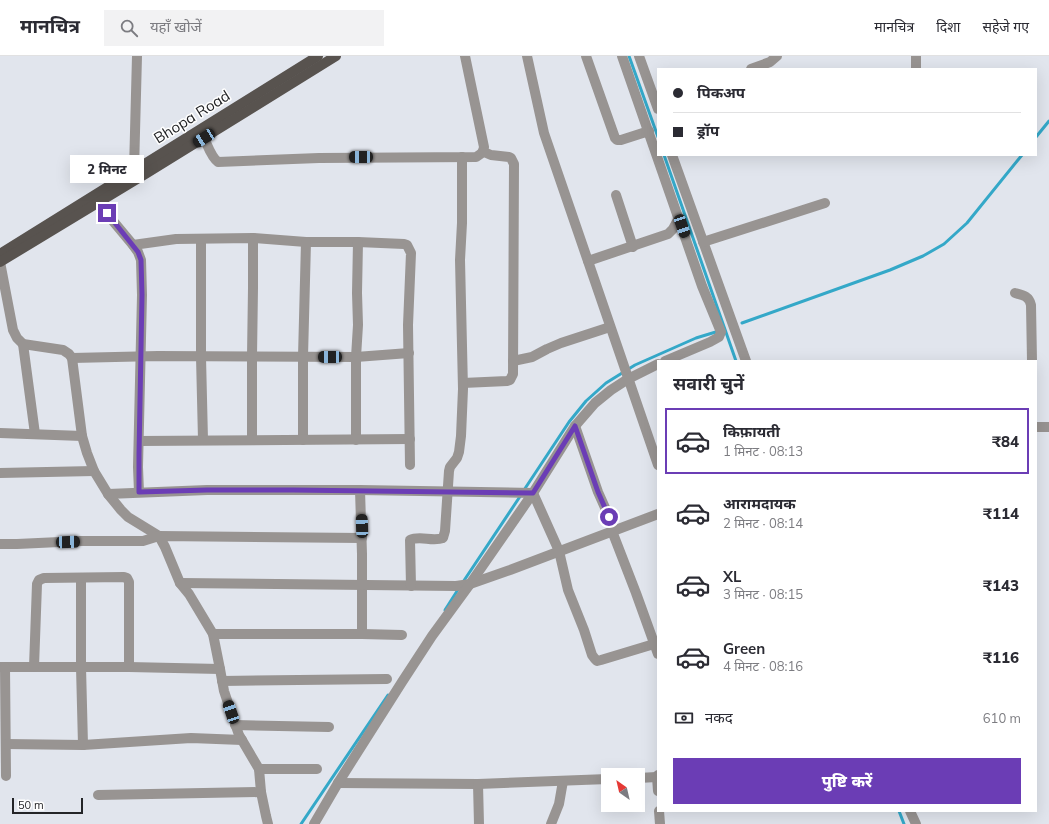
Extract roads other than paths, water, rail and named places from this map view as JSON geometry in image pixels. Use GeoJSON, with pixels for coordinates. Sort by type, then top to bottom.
{"type":"FeatureCollection","features":[{"type":"Feature","properties":{"kind":"main road","name":"Bhopa Road"},"geometry":{"type":"LineString","coordinates":[[0,254],[318,56]]}},
{"type":"Feature","properties":{"kind":"main road","name":"Bhopa Road"},"geometry":{"type":"LineString","coordinates":[[0,262],[336,56]]}},
{"type":"Feature","properties":{"kind":"street"},"geometry":{"type":"LineString","coordinates":[[134,170],[137,56]]}},
{"type":"Feature","properties":{"kind":"street"},"geometry":{"type":"LineString","coordinates":[[465,56],[484,152]]}},
{"type":"Feature","properties":{"kind":"street"},"geometry":{"type":"LineString","coordinates":[[527,56],[544,133],[657,462]]}},
{"type":"Feature","properties":{"kind":"street"},"geometry":{"type":"LineString","coordinates":[[586,56],[615,138],[621,140],[649,131]]}},
{"type":"Feature","properties":{"kind":"street"},"geometry":{"type":"LineString","coordinates":[[622,56],[657,154]]}},
{"type":"Feature","properties":{"kind":"street"},"geometry":{"type":"LineString","coordinates":[[639,56],[657,104]]}},
{"type":"Feature","properties":{"kind":"street"},"geometry":{"type":"LineString","coordinates":[[754,68],[770,62],[777,56]]}},
{"type":"Feature","properties":{"kind":"street"},"geometry":{"type":"LineString","coordinates":[[916,56],[916,68]]}},
{"type":"Feature","properties":{"kind":"street"},"geometry":{"type":"LineString","coordinates":[[204,138],[212,155],[218,162],[319,158],[476,157],[484,152]]}},
{"type":"Feature","properties":{"kind":"street"},"geometry":{"type":"LineString","coordinates":[[463,383],[507,381],[510,380],[513,374],[514,164],[509,157],[491,155],[484,152]]}},
{"type":"Feature","properties":{"kind":"street"},"geometry":{"type":"LineString","coordinates":[[658,156],[720,334],[719,337],[710,342],[667,360]]}},
{"type":"Feature","properties":{"kind":"street"},"geometry":{"type":"LineString","coordinates":[[672,156],[746,360]]}},
{"type":"Feature","properties":{"kind":"street"},"geometry":{"type":"LineString","coordinates":[[411,586],[410,540],[414,538],[435,540],[443,538],[445,531],[450,468],[457,458],[460,444],[463,383],[460,260],[462,223],[462,157]]}},
{"type":"Feature","properties":{"kind":"street"},"geometry":{"type":"LineString","coordinates":[[616,194],[633,247]]}},
{"type":"Feature","properties":{"kind":"street"},"geometry":{"type":"LineString","coordinates":[[98,203],[133,244],[141,260],[142,295],[139,492]]}},
{"type":"Feature","properties":{"kind":"street"},"geometry":{"type":"LineString","coordinates":[[703,242],[825,203]]}},
{"type":"Feature","properties":{"kind":"street"},"geometry":{"type":"LineString","coordinates":[[588,261],[668,234],[674,229],[679,218]]}},
{"type":"Feature","properties":{"kind":"street"},"geometry":{"type":"LineString","coordinates":[[133,244],[176,239],[253,238],[306,242],[358,242],[407,245],[411,253],[408,325],[410,465]]}},
{"type":"Feature","properties":{"kind":"street"},"geometry":{"type":"LineString","coordinates":[[252,440],[253,238]]}},
{"type":"Feature","properties":{"kind":"street"},"geometry":{"type":"LineString","coordinates":[[201,239],[203,440]]}},
{"type":"Feature","properties":{"kind":"street"},"geometry":{"type":"LineString","coordinates":[[303,440],[306,242]]}},
{"type":"Feature","properties":{"kind":"street"},"geometry":{"type":"LineString","coordinates":[[356,440],[358,242]]}},
{"type":"Feature","properties":{"kind":"street"},"geometry":{"type":"LineString","coordinates":[[0,262],[13,330],[17,338],[23,344],[63,350],[72,358],[82,436],[94,471],[108,494],[121,510],[128,517],[159,536],[180,583],[189,594],[213,634],[224,691],[235,725],[259,769],[261,792],[268,824]]}},
{"type":"Feature","properties":{"kind":"street"},"geometry":{"type":"LineString","coordinates":[[1015,293],[1026,296],[1031,305],[1032,360]]}},
{"type":"Feature","properties":{"kind":"street"},"geometry":{"type":"LineString","coordinates":[[513,361],[532,357],[561,343],[610,327]]}},
{"type":"Feature","properties":{"kind":"street"},"geometry":{"type":"LineString","coordinates":[[23,344],[35,434]]}},
{"type":"Feature","properties":{"kind":"street"},"geometry":{"type":"LineString","coordinates":[[72,358],[252,356],[356,357],[409,353]]}},
{"type":"Feature","properties":{"kind":"street"},"geometry":{"type":"LineString","coordinates":[[314,824],[338,783],[464,585],[527,492],[575,426],[595,403],[611,390],[626,372],[657,364]]}},
{"type":"Feature","properties":{"kind":"street"},"geometry":{"type":"LineString","coordinates":[[575,426],[657,652]]}},
{"type":"Feature","properties":{"kind":"street"},"geometry":{"type":"LineString","coordinates":[[1037,427],[1049,427]]}},
{"type":"Feature","properties":{"kind":"street"},"geometry":{"type":"LineString","coordinates":[[0,434],[82,436]]}},
{"type":"Feature","properties":{"kind":"street"},"geometry":{"type":"LineString","coordinates":[[139,441],[410,439]]}},
{"type":"Feature","properties":{"kind":"street"},"geometry":{"type":"LineString","coordinates":[[0,472],[94,471]]}},
{"type":"Feature","properties":{"kind":"street"},"geometry":{"type":"LineString","coordinates":[[108,494],[207,490],[527,492]]}},
{"type":"Feature","properties":{"kind":"street"},"geometry":{"type":"LineString","coordinates":[[360,490],[362,538],[362,634]]}},
{"type":"Feature","properties":{"kind":"street"},"geometry":{"type":"LineString","coordinates":[[527,492],[559,551],[568,590],[592,655],[595,659],[597,661],[601,660],[654,644]]}},
{"type":"Feature","properties":{"kind":"street"},"geometry":{"type":"LineString","coordinates":[[180,583],[362,586],[464,585],[657,514]]}},
{"type":"Feature","properties":{"kind":"street"},"geometry":{"type":"LineString","coordinates":[[0,544],[143,541],[159,536],[362,538]]}},
{"type":"Feature","properties":{"kind":"street"},"geometry":{"type":"LineString","coordinates":[[34,667],[37,584],[40,580],[44,578],[124,577],[129,580],[129,667]]}},
{"type":"Feature","properties":{"kind":"street"},"geometry":{"type":"LineString","coordinates":[[81,578],[83,745]]}},
{"type":"Feature","properties":{"kind":"street"},"geometry":{"type":"LineString","coordinates":[[213,634],[402,635]]}},
{"type":"Feature","properties":{"kind":"street"},"geometry":{"type":"LineString","coordinates":[[6,776],[2,667],[220,669]]}},
{"type":"Feature","properties":{"kind":"street"},"geometry":{"type":"LineString","coordinates":[[222,681],[387,679]]}},
{"type":"Feature","properties":{"kind":"street"},"geometry":{"type":"LineString","coordinates":[[235,725],[329,727]]}},
{"type":"Feature","properties":{"kind":"street"},"geometry":{"type":"LineString","coordinates":[[6,744],[83,745],[191,738],[242,740]]}},
{"type":"Feature","properties":{"kind":"street"},"geometry":{"type":"LineString","coordinates":[[259,769],[317,769]]}},
{"type":"Feature","properties":{"kind":"street"},"geometry":{"type":"LineString","coordinates":[[645,777],[657,776]]}},
{"type":"Feature","properties":{"kind":"street"},"geometry":{"type":"LineString","coordinates":[[338,783],[478,784],[601,779]]}},
{"type":"Feature","properties":{"kind":"street"},"geometry":{"type":"LineString","coordinates":[[551,824],[559,804],[563,781]]}},
{"type":"Feature","properties":{"kind":"street"},"geometry":{"type":"LineString","coordinates":[[478,784],[480,824]]}},
{"type":"Feature","properties":{"kind":"street"},"geometry":{"type":"LineString","coordinates":[[98,795],[261,792]]}},
{"type":"Feature","properties":{"kind":"street"},"geometry":{"type":"LineString","coordinates":[[659,812],[660,824]]}},
{"type":"Feature","properties":{"kind":"street"},"geometry":{"type":"LineString","coordinates":[[910,812],[916,824]]}},
{"type":"Feature","properties":{"kind":"waterway"},"geometry":{"type":"LineString","coordinates":[[629,56],[657,134]]}},
{"type":"Feature","properties":{"kind":"waterway"},"geometry":{"type":"LineString","coordinates":[[1037,136],[1049,121]]}},
{"type":"Feature","properties":{"kind":"waterway"},"geometry":{"type":"LineString","coordinates":[[664,156],[736,360]]}},
{"type":"Feature","properties":{"kind":"waterway"},"geometry":{"type":"LineString","coordinates":[[742,323],[890,270],[923,256],[944,244],[967,223],[1021,156]]}},
{"type":"Feature","properties":{"kind":"waterway"},"geometry":{"type":"LineString","coordinates":[[524,490],[569,422],[586,401],[606,383],[635,365],[696,338],[719,331]]}},
{"type":"Feature","properties":{"kind":"waterway"},"geometry":{"type":"LineString","coordinates":[[463,582],[521,495]]}},
{"type":"Feature","properties":{"kind":"waterway"},"geometry":{"type":"LineString","coordinates":[[445,610],[459,588]]}},
{"type":"Feature","properties":{"kind":"waterway"},"geometry":{"type":"LineString","coordinates":[[301,824],[388,695]]}},
{"type":"Feature","properties":{"kind":"waterway"},"geometry":{"type":"LineString","coordinates":[[899,812],[904,824]]}}]}
